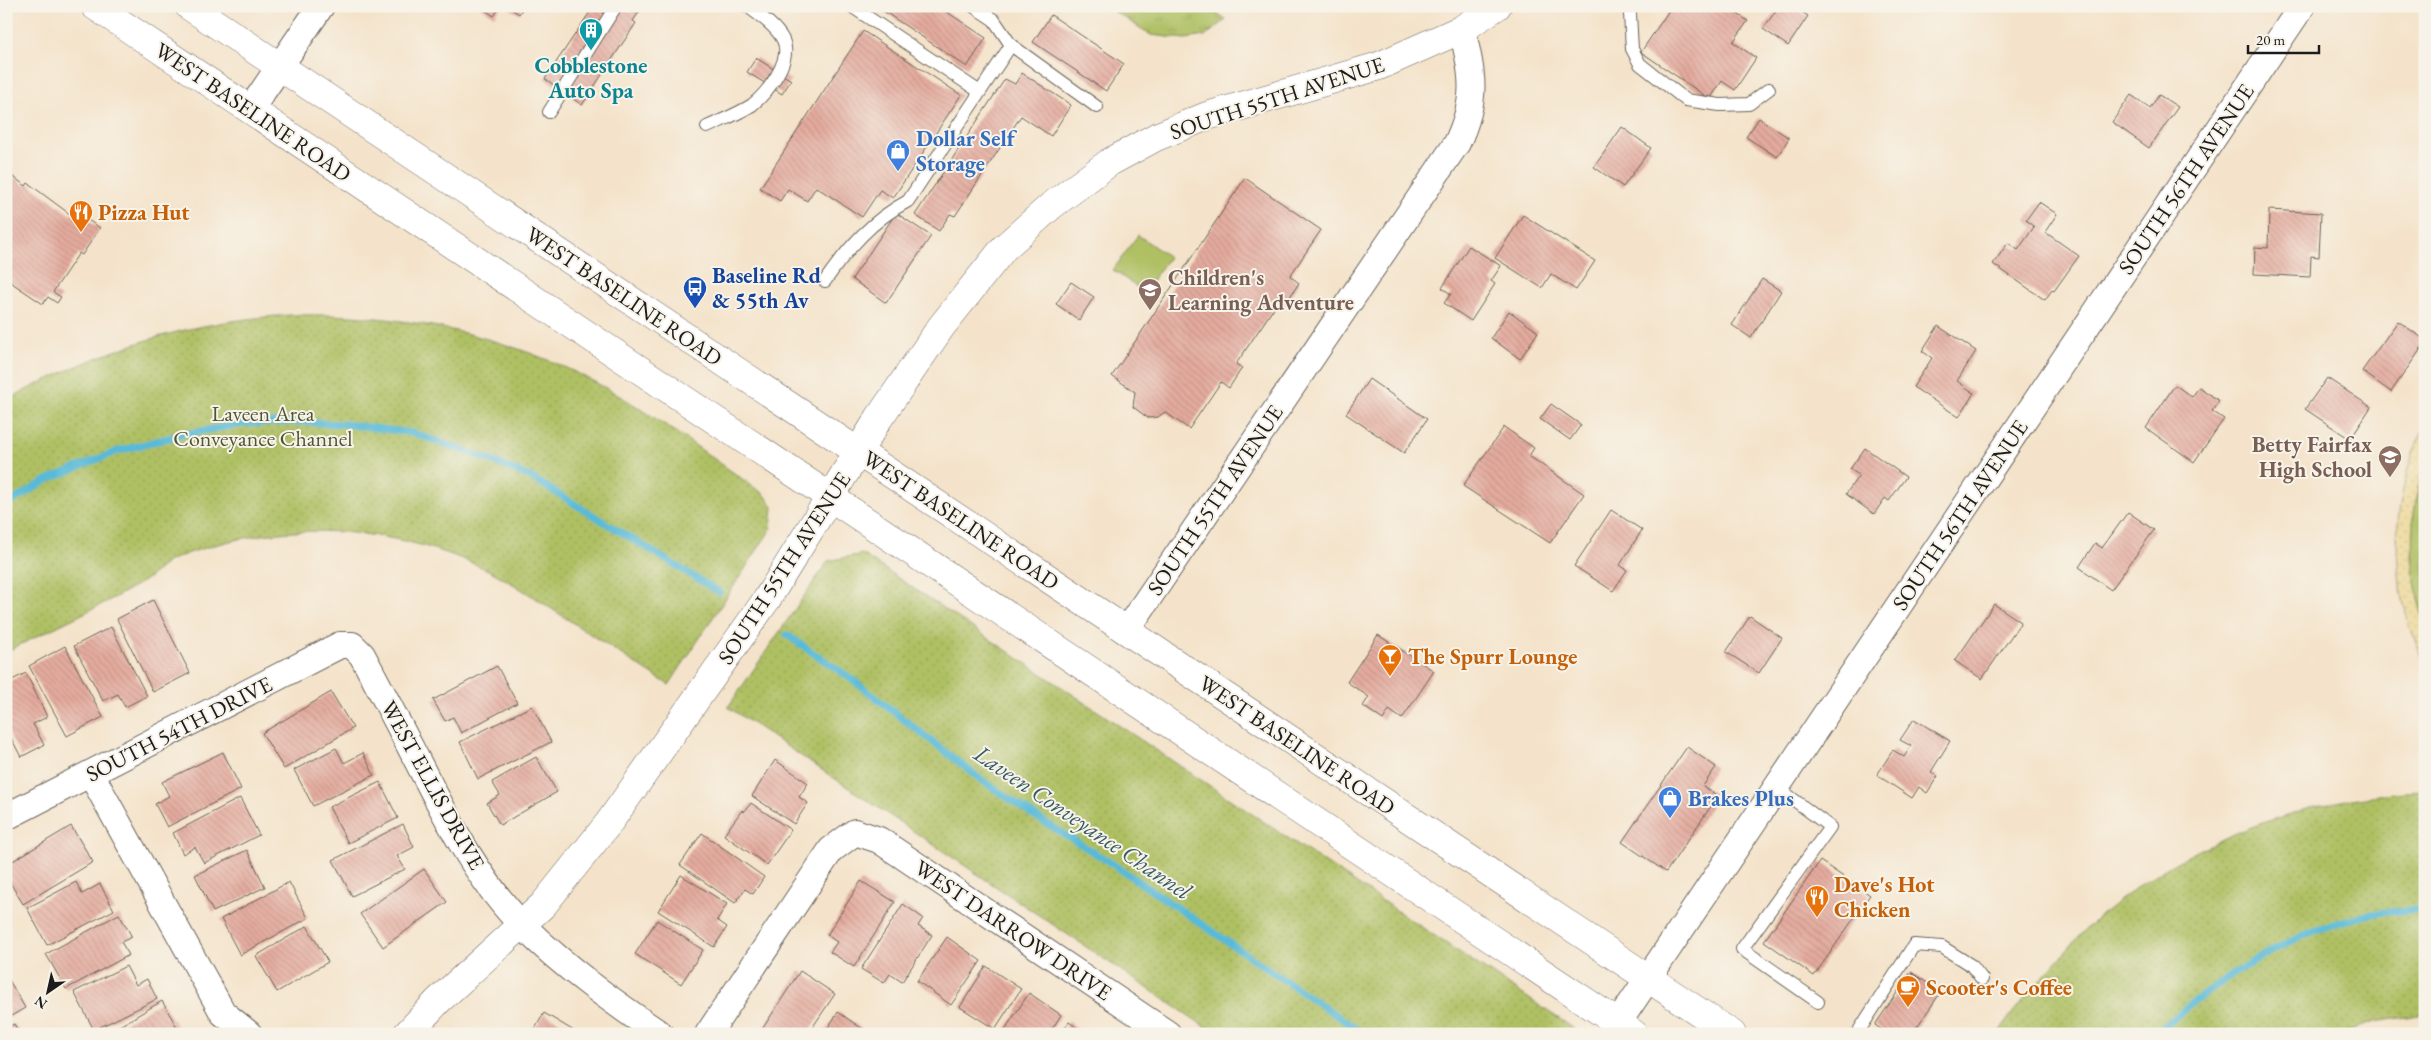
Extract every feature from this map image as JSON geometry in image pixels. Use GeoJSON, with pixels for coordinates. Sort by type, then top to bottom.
{"type":"FeatureCollection","features":[{"type":"Feature","properties":{"kind":"main road","name":"WEST BASELINE ROAD"},"geometry":{"type":"LineString","coordinates":[[95,6],[638,371],[831,496],[1626,1028]]}},
{"type":"Feature","properties":{"kind":"main road","name":"WEST BASELINE ROAD"},"geometry":{"type":"LineString","coordinates":[[189,6],[1732,1034]]}},
{"type":"Feature","properties":{"kind":"main road","name":"SOUTH 55TH AVENUE"},"geometry":{"type":"LineString","coordinates":[[407,1034],[438,1001],[523,926],[543,905],[608,824],[767,599],[858,452],[941,326],[1004,248],[1051,206],[1110,162],[1156,137],[1207,116],[1379,66],[1462,29],[1497,6]]}},
{"type":"Feature","properties":{"kind":"street"},"geometry":{"type":"LineString","coordinates":[[250,110],[321,6]]}},
{"type":"Feature","properties":{"kind":"street","name":"SOUTH 56TH AVENUE"},"geometry":{"type":"LineString","coordinates":[[1626,1028],[1648,978],[2294,9]]}},
{"type":"Feature","properties":{"kind":"street","name":"SOUTH 55TH AVENUE"},"geometry":{"type":"LineString","coordinates":[[1126,631],[1457,143],[1469,116],[1472,84],[1470,62],[1462,29]]}},
{"type":"Feature","properties":{"kind":"street","name":"SOUTH 54TH DRIVE"},"geometry":{"type":"LineString","coordinates":[[6,817],[340,645],[352,645]]}},
{"type":"Feature","properties":{"kind":"street","name":"WEST ELLIS DRIVE"},"geometry":{"type":"LineString","coordinates":[[352,645],[362,655],[454,833],[495,893],[523,926],[598,993],[660,1034]]}},
{"type":"Feature","properties":{"kind":"street"},"geometry":{"type":"LineString","coordinates":[[91,774],[223,1013],[249,1034]]}},
{"type":"Feature","properties":{"kind":"street","name":"WEST DARROW DRIVE"},"geometry":{"type":"LineString","coordinates":[[708,1034],[831,850],[855,832],[879,840],[1168,1034]]}},
{"type":"Feature","properties":{"kind":"lane"},"geometry":{"type":"LineString","coordinates":[[549,112],[616,6]]}},
{"type":"Feature","properties":{"kind":"lane"},"geometry":{"type":"LineString","coordinates":[[707,127],[753,104],[763,95],[784,62],[786,50],[783,39],[762,16],[747,6]]}},
{"type":"Feature","properties":{"kind":"lane"},"geometry":{"type":"LineString","coordinates":[[851,6],[980,92]]}},
{"type":"Feature","properties":{"kind":"lane"},"geometry":{"type":"LineString","coordinates":[[973,6],[994,20],[1011,45],[1096,106]]}},
{"type":"Feature","properties":{"kind":"lane"},"geometry":{"type":"LineString","coordinates":[[1628,6],[1632,49],[1640,64],[1686,100],[1720,106],[1749,104],[1769,89]]}},
{"type":"Feature","properties":{"kind":"lane"},"geometry":{"type":"LineString","coordinates":[[825,281],[848,247],[887,212],[908,201],[1011,45]]}},
{"type":"Feature","properties":{"kind":"lane"},"geometry":{"type":"LineString","coordinates":[[1777,786],[1830,827],[1742,949],[1818,1002]]}},
{"type":"Feature","properties":{"kind":"lane"},"geometry":{"type":"LineString","coordinates":[[1860,1029],[1914,945],[1942,946],[1972,966],[1982,979]]}},
{"type":"Feature","properties":{"kind":"green space"},"geometry":{"type":"Polygon","coordinates":[[[1106,6],[1205,6],[1226,20],[1205,36],[1185,39],[1151,35],[1106,6]]]}},
{"type":"Feature","properties":{"kind":"green space"},"geometry":{"type":"Polygon","coordinates":[[[1138,235],[1169,257],[1144,292],[1113,270],[1138,235]]]}},
{"type":"Feature","properties":{"kind":"green space","name":"Laveen Area Conveyance Channel"},"geometry":{"type":"Polygon","coordinates":[[[290,315],[331,315],[412,322],[491,340],[530,353],[567,369],[625,399],[686,439],[765,495],[773,507],[771,529],[669,685],[494,573],[455,556],[416,544],[375,536],[334,532],[292,532],[251,537],[211,546],[171,560],[148,579],[127,591],[6,652],[6,400],[76,367],[143,341],[213,324],[290,315]]]}},
{"type":"Feature","properties":{"kind":"green space"},"geometry":{"type":"Polygon","coordinates":[[[2425,465],[2425,623],[2415,584],[2412,544],[2415,504],[2425,465]]]}},
{"type":"Feature","properties":{"kind":"green space"},"geometry":{"type":"Polygon","coordinates":[[[862,554],[1582,1034],[1216,1034],[728,707],[828,561],[862,554]]]}},
{"type":"Feature","properties":{"kind":"green space"},"geometry":{"type":"Polygon","coordinates":[[[2425,791],[2425,1014],[2375,1022],[2338,1034],[1998,1034],[2022,1000],[2088,927],[2122,898],[2160,872],[2201,849],[2244,830],[2289,814],[2335,802],[2425,791]]]}},
{"type":"Feature","properties":{"kind":"sand"},"geometry":{"type":"Polygon","coordinates":[[[2425,425],[2425,465],[2416,496],[2412,558],[2418,599],[2425,623],[2425,664],[2413,635],[2404,605],[2399,575],[2397,544],[2404,484],[2413,454],[2425,425]]]}},
{"type":"Feature","properties":{"kind":"building"},"geometry":{"type":"Polygon","coordinates":[[[479,6],[501,6],[494,16],[479,6]]]}},
{"type":"Feature","properties":{"kind":"building"},"geometry":{"type":"Polygon","coordinates":[[[506,6],[524,6],[519,14],[506,6]]]}},
{"type":"Feature","properties":{"kind":"building","name":"Cobblestone Auto Spa"},"geometry":{"type":"Polygon","coordinates":[[[594,6],[643,6],[633,21],[636,23],[582,105],[545,79],[594,6]]]}},
{"type":"Feature","properties":{"kind":"building"},"geometry":{"type":"Polygon","coordinates":[[[876,6],[938,6],[986,38],[967,67],[876,6]]]}},
{"type":"Feature","properties":{"kind":"building"},"geometry":{"type":"Polygon","coordinates":[[[1672,6],[1726,6],[1748,21],[1733,42],[1756,58],[1735,90],[1722,81],[1710,99],[1641,52],[1672,6]]]}},
{"type":"Feature","properties":{"kind":"building"},"geometry":{"type":"Polygon","coordinates":[[[1779,6],[1793,6],[1808,16],[1788,46],[1763,29],[1779,6]]]}},
{"type":"Feature","properties":{"kind":"building"},"geometry":{"type":"Polygon","coordinates":[[[1051,15],[1124,64],[1106,91],[1033,42],[1051,15]]]}},
{"type":"Feature","properties":{"kind":"building"},"geometry":{"type":"Polygon","coordinates":[[[863,31],[961,95],[893,198],[880,190],[862,217],[816,187],[807,201],[788,189],[780,201],[760,188],[863,31]]]}},
{"type":"Feature","properties":{"kind":"building"},"geometry":{"type":"Polygon","coordinates":[[[756,58],[791,80],[782,94],[747,72],[756,58]]]}},
{"type":"Feature","properties":{"kind":"building"},"geometry":{"type":"Polygon","coordinates":[[[1022,73],[1071,105],[1051,136],[1021,116],[955,216],[950,214],[939,231],[915,215],[1005,79],[1015,84],[1022,73]]]}},
{"type":"Feature","properties":{"kind":"building"},"geometry":{"type":"Polygon","coordinates":[[[2131,95],[2150,108],[2159,95],[2178,107],[2149,148],[2112,122],[2131,95]]]}},
{"type":"Feature","properties":{"kind":"building"},"geometry":{"type":"Polygon","coordinates":[[[1759,118],[1789,138],[1777,157],[1746,137],[1759,118]]]}},
{"type":"Feature","properties":{"kind":"building"},"geometry":{"type":"Polygon","coordinates":[[[1622,127],[1651,148],[1623,187],[1594,167],[1622,127]]]}},
{"type":"Feature","properties":{"kind":"building"},"geometry":{"type":"Polygon","coordinates":[[[6,172],[26,186],[28,183],[71,215],[74,211],[100,228],[82,255],[79,253],[53,292],[61,297],[57,303],[48,297],[43,304],[6,279],[6,172]]]}},
{"type":"Feature","properties":{"kind":"building"},"geometry":{"type":"Polygon","coordinates":[[[1245,178],[1321,230],[1290,276],[1299,283],[1284,306],[1278,302],[1236,364],[1242,368],[1229,388],[1221,382],[1189,429],[1165,412],[1158,417],[1148,418],[1133,407],[1135,392],[1112,376],[1245,178]]]}},
{"type":"Feature","properties":{"kind":"building"},"geometry":{"type":"Polygon","coordinates":[[[2039,202],[2057,214],[2045,232],[2079,256],[2054,291],[2052,290],[2045,300],[1993,264],[2008,243],[2018,250],[2034,227],[2026,220],[2039,202]]]}},
{"type":"Feature","properties":{"kind":"building"},"geometry":{"type":"Polygon","coordinates":[[[2269,210],[2321,213],[2319,257],[2311,256],[2310,277],[2254,274],[2255,247],[2268,248],[2269,210]]]}},
{"type":"Feature","properties":{"kind":"building"},"geometry":{"type":"Polygon","coordinates":[[[896,213],[931,236],[886,303],[852,279],[896,213]]]}},
{"type":"Feature","properties":{"kind":"building"},"geometry":{"type":"Polygon","coordinates":[[[1523,215],[1595,261],[1576,290],[1551,274],[1542,288],[1495,258],[1523,215]]]}},
{"type":"Feature","properties":{"kind":"building"},"geometry":{"type":"Polygon","coordinates":[[[1469,246],[1501,266],[1491,281],[1495,284],[1471,321],[1444,303],[1451,294],[1442,288],[1469,246]]]}},
{"type":"Feature","properties":{"kind":"building"},"geometry":{"type":"Polygon","coordinates":[[[1762,279],[1781,291],[1751,338],[1732,325],[1762,279]]]}},
{"type":"Feature","properties":{"kind":"building"},"geometry":{"type":"Polygon","coordinates":[[[1071,282],[1094,297],[1079,320],[1056,304],[1071,282]]]}},
{"type":"Feature","properties":{"kind":"building"},"geometry":{"type":"Polygon","coordinates":[[[1509,311],[1538,332],[1520,359],[1491,338],[1509,311]]]}},
{"type":"Feature","properties":{"kind":"building"},"geometry":{"type":"Polygon","coordinates":[[[2398,321],[2425,340],[2425,343],[2391,392],[2362,371],[2398,321]]]}},
{"type":"Feature","properties":{"kind":"building"},"geometry":{"type":"Polygon","coordinates":[[[1938,326],[1976,351],[1957,381],[1974,393],[1959,417],[1913,387],[1932,358],[1922,351],[1938,326]]]}},
{"type":"Feature","properties":{"kind":"building"},"geometry":{"type":"Polygon","coordinates":[[[2327,378],[2371,407],[2350,439],[2305,409],[2327,378]]]}},
{"type":"Feature","properties":{"kind":"building"},"geometry":{"type":"Polygon","coordinates":[[[1369,379],[1427,419],[1404,453],[1346,414],[1369,379]]]}},
{"type":"Feature","properties":{"kind":"building"},"geometry":{"type":"Polygon","coordinates":[[[2175,385],[2192,397],[2199,387],[2219,401],[2212,411],[2224,419],[2194,462],[2146,428],[2175,385]]]}},
{"type":"Feature","properties":{"kind":"building"},"geometry":{"type":"Polygon","coordinates":[[[1551,404],[1581,425],[1570,440],[1540,419],[1551,404]]]}},
{"type":"Feature","properties":{"kind":"building"},"geometry":{"type":"Polygon","coordinates":[[[1504,427],[1534,448],[1529,456],[1584,494],[1550,543],[1463,486],[1504,427]]]}},
{"type":"Feature","properties":{"kind":"building"},"geometry":{"type":"Polygon","coordinates":[[[1865,448],[1906,477],[1889,501],[1885,498],[1874,514],[1846,494],[1859,475],[1850,469],[1865,448]]]}},
{"type":"Feature","properties":{"kind":"building"},"geometry":{"type":"Polygon","coordinates":[[[1611,510],[1642,530],[1620,565],[1627,570],[1613,591],[1574,566],[1611,510]]]}},
{"type":"Feature","properties":{"kind":"building"},"geometry":{"type":"Polygon","coordinates":[[[2128,512],[2154,530],[2111,590],[2079,567],[2095,543],[2102,548],[2128,512]]]}},
{"type":"Feature","properties":{"kind":"building"},"geometry":{"type":"Polygon","coordinates":[[[153,600],[190,673],[153,692],[117,619],[153,600]]]}},
{"type":"Feature","properties":{"kind":"building"},"geometry":{"type":"Polygon","coordinates":[[[1994,604],[2021,622],[1982,679],[1955,661],[1994,604]]]}},
{"type":"Feature","properties":{"kind":"building"},"geometry":{"type":"Polygon","coordinates":[[[1750,616],[1782,638],[1759,673],[1726,652],[1750,616]]]}},
{"type":"Feature","properties":{"kind":"building"},"geometry":{"type":"Polygon","coordinates":[[[111,627],[147,696],[125,707],[118,694],[103,701],[74,646],[111,627]]]}},
{"type":"Feature","properties":{"kind":"building","name":"The Spurr Lounge"},"geometry":{"type":"Polygon","coordinates":[[[1378,635],[1434,671],[1402,719],[1389,710],[1383,720],[1363,706],[1369,697],[1347,682],[1378,635]]]}},
{"type":"Feature","properties":{"kind":"building"},"geometry":{"type":"Polygon","coordinates":[[[65,646],[103,717],[67,736],[29,666],[65,646]]]}},
{"type":"Feature","properties":{"kind":"building"},"geometry":{"type":"Polygon","coordinates":[[[497,666],[517,703],[461,733],[453,717],[445,721],[433,700],[497,666]]]}},
{"type":"Feature","properties":{"kind":"building"},"geometry":{"type":"Polygon","coordinates":[[[26,673],[47,717],[33,724],[44,745],[21,757],[6,728],[6,683],[26,673]]]}},
{"type":"Feature","properties":{"kind":"building"},"geometry":{"type":"Polygon","coordinates":[[[331,692],[353,728],[284,769],[262,733],[331,692]]]}},
{"type":"Feature","properties":{"kind":"building"},"geometry":{"type":"Polygon","coordinates":[[[532,706],[551,742],[478,779],[460,742],[532,706]]]}},
{"type":"Feature","properties":{"kind":"building"},"geometry":{"type":"Polygon","coordinates":[[[1914,719],[1950,741],[1931,772],[1938,776],[1927,793],[1919,787],[1912,798],[1877,775],[1893,750],[1904,757],[1911,746],[1900,740],[1914,719]]]}},
{"type":"Feature","properties":{"kind":"building","name":"Brakes Plus"},"geometry":{"type":"Polygon","coordinates":[[[1687,747],[1716,767],[1703,786],[1718,796],[1666,872],[1622,842],[1687,747]]]}},
{"type":"Feature","properties":{"kind":"building"},"geometry":{"type":"Polygon","coordinates":[[[336,748],[344,763],[363,753],[374,775],[313,806],[294,770],[336,748]]]}},
{"type":"Feature","properties":{"kind":"building"},"geometry":{"type":"Polygon","coordinates":[[[223,752],[241,789],[167,827],[155,804],[169,796],[162,782],[223,752]]]}},
{"type":"Feature","properties":{"kind":"building"},"geometry":{"type":"Polygon","coordinates":[[[536,757],[557,792],[500,825],[487,803],[500,795],[492,782],[536,757]]]}},
{"type":"Feature","properties":{"kind":"building"},"geometry":{"type":"Polygon","coordinates":[[[775,760],[808,783],[799,797],[808,803],[794,824],[752,796],[775,760]]]}},
{"type":"Feature","properties":{"kind":"building"},"geometry":{"type":"Polygon","coordinates":[[[380,782],[398,818],[348,843],[329,807],[380,782]]]}},
{"type":"Feature","properties":{"kind":"building"},"geometry":{"type":"Polygon","coordinates":[[[240,798],[259,835],[204,863],[195,847],[183,854],[173,833],[240,798]]]}},
{"type":"Feature","properties":{"kind":"building"},"geometry":{"type":"Polygon","coordinates":[[[751,803],[791,830],[767,865],[724,835],[742,810],[744,812],[751,803]]]}},
{"type":"Feature","properties":{"kind":"building"},"geometry":{"type":"Polygon","coordinates":[[[403,824],[414,847],[397,856],[405,869],[352,896],[333,860],[403,824]]]}},
{"type":"Feature","properties":{"kind":"building"},"geometry":{"type":"Polygon","coordinates":[[[71,826],[93,862],[23,904],[6,876],[6,865],[71,826]]]}},
{"type":"Feature","properties":{"kind":"building"},"geometry":{"type":"Polygon","coordinates":[[[702,833],[764,877],[753,894],[745,889],[735,903],[680,865],[702,833]]]}},
{"type":"Feature","properties":{"kind":"building"},"geometry":{"type":"Polygon","coordinates":[[[247,850],[265,887],[213,912],[195,875],[247,850]]]}},
{"type":"Feature","properties":{"kind":"building","name":"Dave's Hot Chicken"},"geometry":{"type":"Polygon","coordinates":[[[1820,861],[1870,895],[1814,976],[1764,941],[1820,861]]]}},
{"type":"Feature","properties":{"kind":"building"},"geometry":{"type":"Polygon","coordinates":[[[424,869],[447,902],[383,947],[360,914],[424,869]]]}},
{"type":"Feature","properties":{"kind":"building"},"geometry":{"type":"Polygon","coordinates":[[[681,875],[727,904],[717,920],[727,927],[714,947],[658,911],[681,875]]]}},
{"type":"Feature","properties":{"kind":"building"},"geometry":{"type":"Polygon","coordinates":[[[861,881],[895,902],[854,967],[830,952],[837,942],[827,935],[861,881]]]}},
{"type":"Feature","properties":{"kind":"building"},"geometry":{"type":"Polygon","coordinates":[[[76,882],[82,894],[100,884],[114,910],[47,945],[27,908],[76,882]]]}},
{"type":"Feature","properties":{"kind":"building"},"geometry":{"type":"Polygon","coordinates":[[[289,882],[308,918],[240,955],[221,919],[289,882]]]}},
{"type":"Feature","properties":{"kind":"building"},"geometry":{"type":"Polygon","coordinates":[[[903,904],[923,918],[918,926],[932,935],[902,982],[890,974],[884,983],[861,969],[903,904]]]}},
{"type":"Feature","properties":{"kind":"building"},"geometry":{"type":"Polygon","coordinates":[[[119,914],[132,937],[121,942],[129,955],[66,989],[46,954],[119,914]]]}},
{"type":"Feature","properties":{"kind":"building"},"geometry":{"type":"Polygon","coordinates":[[[657,920],[703,950],[681,984],[635,954],[657,920]]]}},
{"type":"Feature","properties":{"kind":"building"},"geometry":{"type":"Polygon","coordinates":[[[307,926],[328,962],[277,992],[256,956],[307,926]]]}},
{"type":"Feature","properties":{"kind":"building"},"geometry":{"type":"Polygon","coordinates":[[[947,937],[981,961],[951,1005],[917,981],[947,937]]]}},
{"type":"Feature","properties":{"kind":"building"},"geometry":{"type":"Polygon","coordinates":[[[126,966],[136,985],[147,979],[157,999],[94,1030],[74,992],[126,966]]]}},
{"type":"Feature","properties":{"kind":"building"},"geometry":{"type":"Polygon","coordinates":[[[986,966],[1021,989],[995,1029],[960,1007],[986,966]]]}},
{"type":"Feature","properties":{"kind":"building"},"geometry":{"type":"Polygon","coordinates":[[[800,971],[835,994],[808,1034],[759,1034],[800,971]]]}},
{"type":"Feature","properties":{"kind":"building","name":"Scooter's Coffee"},"geometry":{"type":"Polygon","coordinates":[[[1911,972],[1941,992],[1912,1034],[1888,1034],[1875,1025],[1911,972]]]}},
{"type":"Feature","properties":{"kind":"building"},"geometry":{"type":"Polygon","coordinates":[[[6,975],[25,1008],[6,1019],[6,975]]]}},
{"type":"Feature","properties":{"kind":"building"},"geometry":{"type":"Polygon","coordinates":[[[1029,993],[1061,1015],[1049,1034],[1002,1034],[1029,993]]]}},
{"type":"Feature","properties":{"kind":"building"},"geometry":{"type":"Polygon","coordinates":[[[162,1001],[181,1034],[106,1034],[162,1001]]]}},
{"type":"Feature","properties":{"kind":"building"},"geometry":{"type":"Polygon","coordinates":[[[838,1012],[870,1034],[824,1034],[838,1012]]]}},
{"type":"Feature","properties":{"kind":"building"},"geometry":{"type":"Polygon","coordinates":[[[544,1013],[579,1034],[532,1034],[544,1013]]]}},
{"type":"Feature","properties":{"kind":"building"},"geometry":{"type":"Polygon","coordinates":[[[1069,1022],[1085,1034],[1061,1034],[1069,1022]]]}},
{"type":"Feature","properties":{"kind":"building"},"geometry":{"type":"Polygon","coordinates":[[[14,1024],[20,1034],[6,1034],[6,1028],[14,1024]]]}},
{"type":"Feature","properties":{"kind":"waterway","name":"Laveen Conveyance Channel"},"geometry":{"type":"LineString","coordinates":[[6,505],[47,480],[118,451],[184,434],[243,424],[295,422],[344,424],[413,433],[490,460],[532,478],[719,592]]}},
{"type":"Feature","properties":{"kind":"waterway","name":"Laveen Conveyance Channel"},"geometry":{"type":"LineString","coordinates":[[787,635],[853,680],[979,778],[1033,815],[1111,863],[1364,1034]]}},
{"type":"Feature","properties":{"kind":"waterway","name":"Laveen Conveyance Channel"},"geometry":{"type":"LineString","coordinates":[[2155,1034],[2229,977],[2256,960],[2312,932],[2372,914],[2425,909]]}},
{"type":"Feature","properties":{"kind":"place","name":"Cobblestone Auto Spa"},"geometry":{"type":"Point","coordinates":[591,51]}},
{"type":"Feature","properties":{"kind":"place","name":"Dollar Self Storage"},"geometry":{"type":"Point","coordinates":[898,172]}},
{"type":"Feature","properties":{"kind":"place","name":"Pizza Hut"},"geometry":{"type":"Point","coordinates":[81,233]}},
{"type":"Feature","properties":{"kind":"place","name":"Baseline Rd & 55th Av"},"geometry":{"type":"Point","coordinates":[695,309]}},
{"type":"Feature","properties":{"kind":"place","name":"Children's Learning Adventure"},"geometry":{"type":"Point","coordinates":[1150,311]}},
{"type":"Feature","properties":{"kind":"place","name":"Betty Fairfax High School"},"geometry":{"type":"Point","coordinates":[2390,478]}},
{"type":"Feature","properties":{"kind":"place","name":"The Spurr Lounge"},"geometry":{"type":"Point","coordinates":[1390,677]}},
{"type":"Feature","properties":{"kind":"place","name":"Brakes Plus"},"geometry":{"type":"Point","coordinates":[1670,819]}},
{"type":"Feature","properties":{"kind":"place","name":"Dave's Hot Chicken"},"geometry":{"type":"Point","coordinates":[1817,918]}},
{"type":"Feature","properties":{"kind":"place","name":"Scooter's Coffee"},"geometry":{"type":"Point","coordinates":[1908,1008]}}]}
